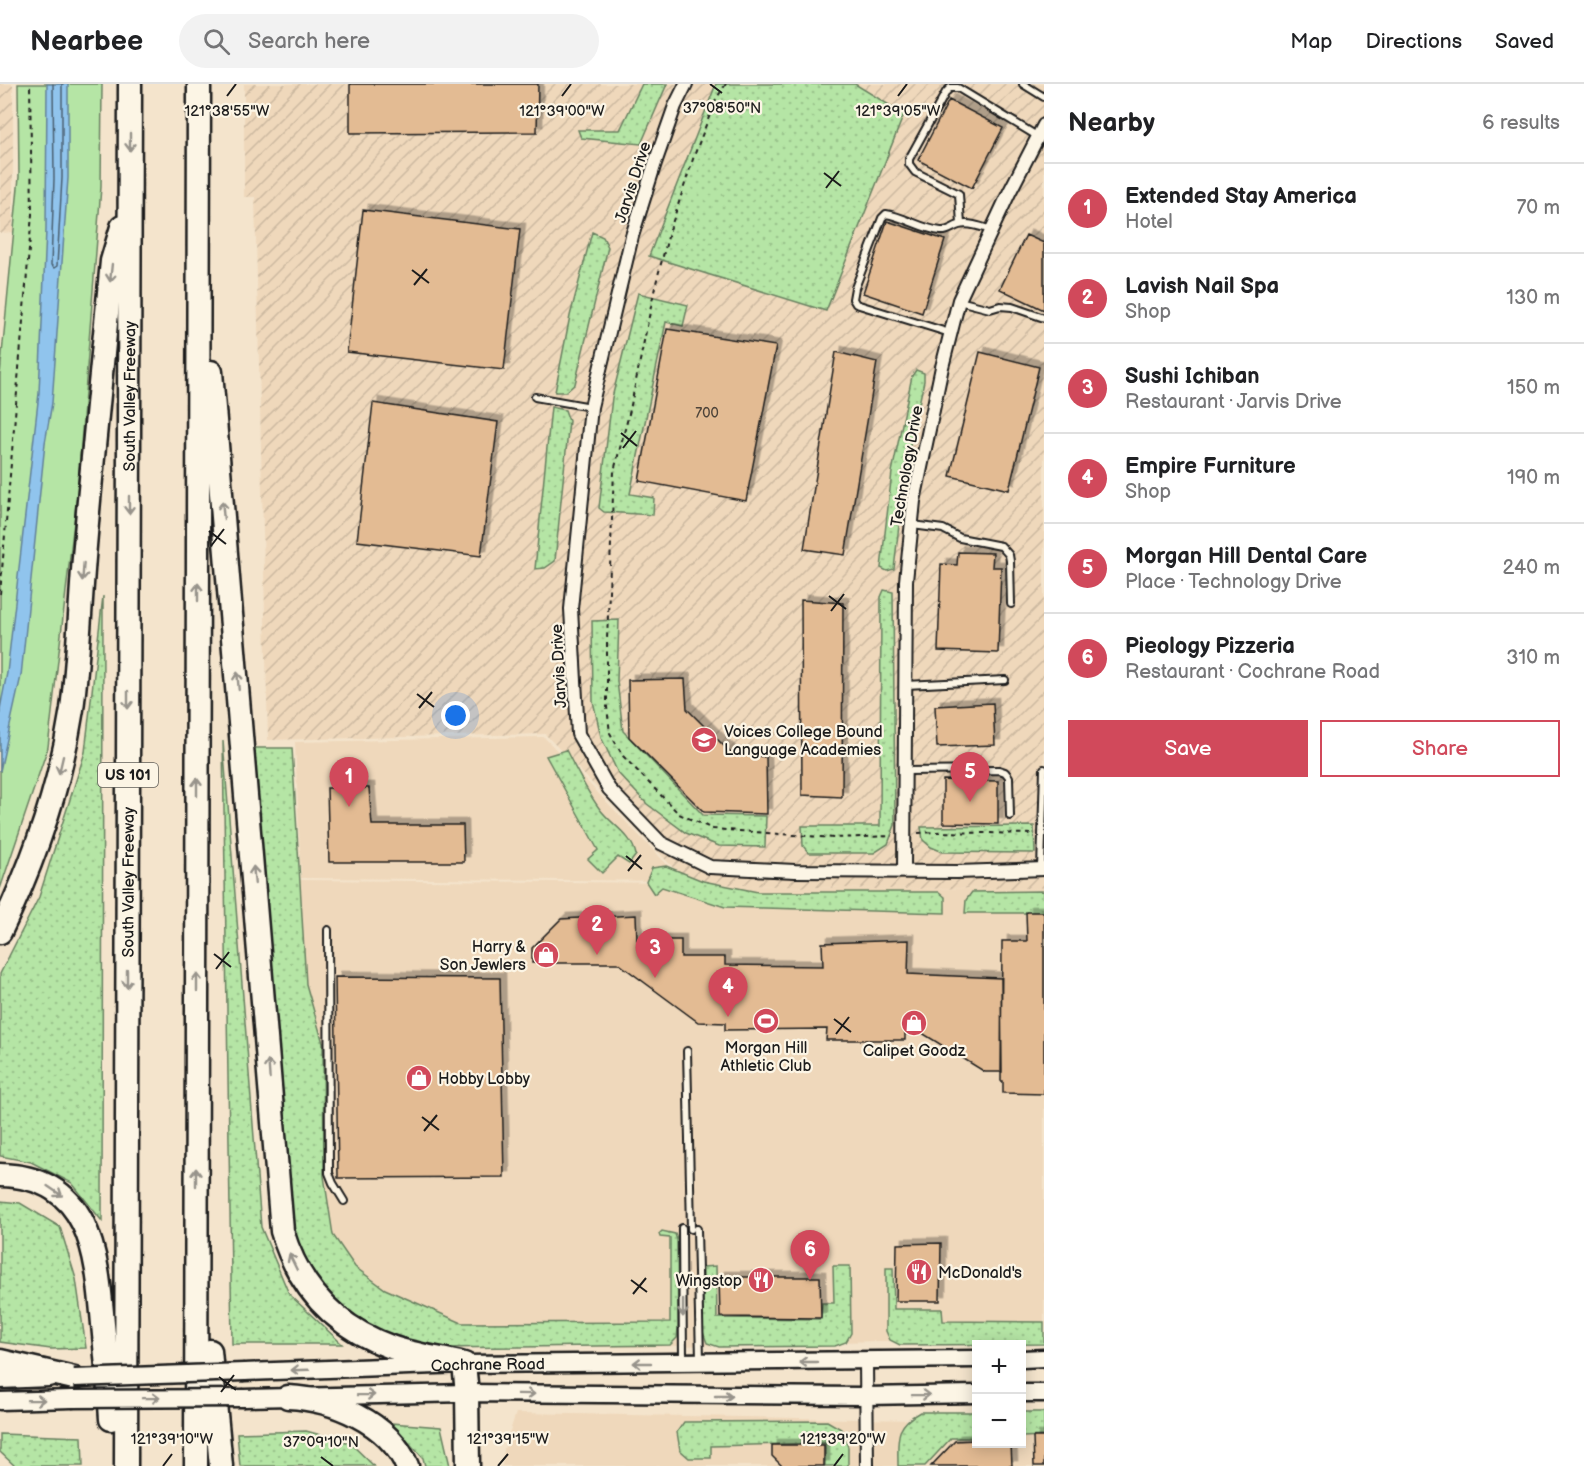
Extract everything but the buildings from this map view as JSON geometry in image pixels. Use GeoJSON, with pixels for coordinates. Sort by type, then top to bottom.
{"type":"FeatureCollection","features":[{"type":"Feature","properties":{"kind":"highway","name":"South Valley Freeway"},"geometry":{"type":"LineString","coordinates":[[126,1466],[130,84]]}},
{"type":"Feature","properties":{"kind":"highway"},"geometry":{"type":"LineString","coordinates":[[196,1466],[199,84]]}},
{"type":"Feature","properties":{"kind":"highway"},"geometry":{"type":"LineString","coordinates":[[0,933],[40,839],[67,736],[75,678],[112,261],[130,196]]}},
{"type":"Feature","properties":{"kind":"highway"},"geometry":{"type":"LineString","coordinates":[[199,220],[282,1231],[288,1251],[299,1273],[313,1293],[327,1309],[350,1327],[394,1348],[464,1364],[467,1393],[468,1466]]}},
{"type":"Feature","properties":{"kind":"highway"},"geometry":{"type":"LineString","coordinates":[[0,1175],[34,1180],[50,1187],[65,1197],[78,1212],[87,1228],[93,1244],[100,1289],[115,1466]]}},
{"type":"Feature","properties":{"kind":"highway"},"geometry":{"type":"LineString","coordinates":[[196,1216],[221,1466]]}},
{"type":"Feature","properties":{"kind":"highway"},"geometry":{"type":"LineString","coordinates":[[0,1361],[73,1388]]}},
{"type":"Feature","properties":{"kind":"highway"},"geometry":{"type":"LineString","coordinates":[[288,1397],[304,1398],[336,1408],[376,1426],[391,1440],[403,1456],[406,1466]]}},
{"type":"Feature","properties":{"kind":"main road"},"geometry":{"type":"LineString","coordinates":[[1026,1359],[1044,1358]]}},
{"type":"Feature","properties":{"kind":"main road","name":"Cochrane Road"},"geometry":{"type":"LineString","coordinates":[[0,1401],[73,1388],[244,1372],[464,1364],[866,1362],[972,1359]]}},
{"type":"Feature","properties":{"kind":"main road","name":"Cochrane Road"},"geometry":{"type":"LineString","coordinates":[[0,1380],[73,1388],[244,1398],[467,1393],[866,1396],[972,1394]]}},
{"type":"Feature","properties":{"kind":"main road"},"geometry":{"type":"LineString","coordinates":[[1026,1393],[1044,1393]]}},
{"type":"Feature","properties":{"kind":"street","name":"Jarvis Drive"},"geometry":{"type":"LineString","coordinates":[[686,84],[675,106],[632,236],[591,407],[571,609],[578,734],[609,789],[661,843],[710,867],[795,871],[957,872],[1043,869]]}},
{"type":"Feature","properties":{"kind":"street","name":"Technology Drive"},"geometry":{"type":"LineString","coordinates":[[904,871],[906,581],[916,490],[959,300],[1040,130]]}},
{"type":"Feature","properties":{"kind":"street"},"geometry":{"type":"LineString","coordinates":[[866,1362],[867,1466]]}},
{"type":"Feature","properties":{"kind":"lane"},"geometry":{"type":"LineString","coordinates":[[1023,84],[1044,97]]}},
{"type":"Feature","properties":{"kind":"lane"},"geometry":{"type":"LineString","coordinates":[[961,224],[959,194],[915,172],[909,164],[909,159],[946,92],[950,88],[958,88],[1040,130]]}},
{"type":"Feature","properties":{"kind":"lane"},"geometry":{"type":"LineString","coordinates":[[950,333],[856,304],[853,299],[855,288],[882,218],[886,214],[896,215],[940,231],[949,230],[961,224],[992,230]]}},
{"type":"Feature","properties":{"kind":"lane"},"geometry":{"type":"LineString","coordinates":[[959,300],[990,309],[1012,306],[1044,318]]}},
{"type":"Feature","properties":{"kind":"lane"},"geometry":{"type":"LineString","coordinates":[[535,397],[591,407]]}},
{"type":"Feature","properties":{"kind":"lane"},"geometry":{"type":"LineString","coordinates":[[912,525],[943,530],[960,538],[1001,546],[1009,555],[1011,604]]}},
{"type":"Feature","properties":{"kind":"lane"},"geometry":{"type":"LineString","coordinates":[[906,685],[1005,680]]}},
{"type":"Feature","properties":{"kind":"lane"},"geometry":{"type":"LineString","coordinates":[[1043,869],[1041,834],[1044,769]]}},
{"type":"Feature","properties":{"kind":"lane"},"geometry":{"type":"LineString","coordinates":[[905,771],[999,770],[1005,772],[1009,777],[1010,816]]}},
{"type":"Feature","properties":{"kind":"lane"},"geometry":{"type":"LineString","coordinates":[[328,930],[329,1173],[344,1201]]}},
{"type":"Feature","properties":{"kind":"lane"},"geometry":{"type":"LineString","coordinates":[[687,1052],[700,1363]]}},
{"type":"Feature","properties":{"kind":"lane"},"geometry":{"type":"LineString","coordinates":[[682,1228],[683,1363]]}},
{"type":"Feature","properties":{"kind":"path"},"geometry":{"type":"LineString","coordinates":[[0,594],[32,214],[30,84]]}},
{"type":"Feature","properties":{"kind":"path"},"geometry":{"type":"LineString","coordinates":[[726,84],[716,99],[694,156],[669,232],[655,287],[630,410],[614,471],[607,639],[610,734],[623,756],[679,814],[713,830],[834,838],[938,832],[1041,834]]}},
{"type":"Feature","properties":{"kind":"shaded area"},"geometry":{"type":"Polygon","coordinates":[[[0,84],[13,84],[13,232],[0,233],[0,84]]]}},
{"type":"Feature","properties":{"kind":"shaded area"},"geometry":{"type":"Polygon","coordinates":[[[244,84],[1044,84],[1044,888],[875,889],[688,883],[545,734],[268,740],[255,197],[244,197],[244,84]]]}},
{"type":"Feature","properties":{"kind":"shaded area"},"geometry":{"type":"Polygon","coordinates":[[[544,737],[683,881],[301,878],[295,742],[544,737]]]}},
{"type":"Feature","properties":{"kind":"shaded area"},"geometry":{"type":"Polygon","coordinates":[[[300,880],[688,883],[875,889],[1044,888],[1044,1337],[637,1347],[469,1346],[359,1296],[303,1190],[300,880]]]}},
{"type":"Feature","properties":{"kind":"shaded area"},"geometry":{"type":"Polygon","coordinates":[[[516,1413],[972,1421],[972,1448],[1026,1448],[1026,1422],[1044,1422],[1044,1466],[502,1466],[504,1449],[516,1413]]]}},
{"type":"Feature","properties":{"kind":"green space"},"geometry":{"type":"Polygon","coordinates":[[[18,84],[102,84],[101,187],[77,496],[48,747],[0,889],[0,375],[19,177],[18,84]]]}},
{"type":"Feature","properties":{"kind":"green space"},"geometry":{"type":"Polygon","coordinates":[[[642,84],[667,84],[641,144],[581,138],[578,130],[620,130],[642,84]]]}},
{"type":"Feature","properties":{"kind":"green space"},"geometry":{"type":"Polygon","coordinates":[[[716,84],[855,84],[904,114],[826,311],[649,256],[716,84]]]}},
{"type":"Feature","properties":{"kind":"green space"},"geometry":{"type":"Polygon","coordinates":[[[592,232],[603,237],[608,247],[575,384],[566,392],[555,392],[570,316],[592,232]]]}},
{"type":"Feature","properties":{"kind":"green space"},"geometry":{"type":"Polygon","coordinates":[[[638,293],[688,305],[683,326],[666,322],[630,494],[654,498],[653,515],[604,512],[599,508],[612,398],[638,293]]]}},
{"type":"Feature","properties":{"kind":"green space"},"geometry":{"type":"Polygon","coordinates":[[[916,370],[924,373],[924,381],[906,464],[894,569],[887,571],[881,568],[892,472],[912,376],[916,370]]]}},
{"type":"Feature","properties":{"kind":"green space"},"geometry":{"type":"Polygon","coordinates":[[[551,407],[565,410],[569,421],[555,561],[545,568],[535,569],[551,407]]]}},
{"type":"Feature","properties":{"kind":"green space"},"geometry":{"type":"Polygon","coordinates":[[[884,590],[893,592],[895,825],[888,844],[874,853],[809,853],[803,846],[802,826],[880,826],[881,597],[884,590]]]}},
{"type":"Feature","properties":{"kind":"green space"},"geometry":{"type":"Polygon","coordinates":[[[103,596],[102,1221],[72,1183],[31,1162],[0,1156],[0,974],[39,897],[85,752],[103,596]]]}},
{"type":"Feature","properties":{"kind":"green space"},"geometry":{"type":"Polygon","coordinates":[[[619,620],[617,681],[623,731],[703,815],[766,816],[765,847],[719,846],[686,833],[647,804],[618,773],[601,737],[593,701],[592,621],[619,620]]]}},
{"type":"Feature","properties":{"kind":"green space"},"geometry":{"type":"Polygon","coordinates":[[[223,741],[261,1227],[289,1294],[342,1344],[232,1344],[223,741]]]}},
{"type":"Feature","properties":{"kind":"green space"},"geometry":{"type":"Polygon","coordinates":[[[254,748],[292,748],[306,984],[323,1043],[324,1176],[333,1235],[355,1267],[385,1289],[462,1323],[670,1322],[670,1238],[660,1237],[659,1234],[662,1231],[675,1234],[677,1240],[678,1328],[677,1338],[670,1345],[438,1348],[397,1343],[358,1324],[321,1288],[296,1241],[287,1187],[254,748]]]}},
{"type":"Feature","properties":{"kind":"green space"},"geometry":{"type":"Polygon","coordinates":[[[566,750],[599,808],[626,835],[634,848],[636,855],[629,864],[618,857],[602,873],[588,859],[598,850],[546,756],[566,750]]]}},
{"type":"Feature","properties":{"kind":"green space"},"geometry":{"type":"Polygon","coordinates":[[[1034,826],[1035,853],[943,852],[931,847],[923,840],[921,827],[1034,826]]]}},
{"type":"Feature","properties":{"kind":"green space"},"geometry":{"type":"Polygon","coordinates":[[[666,866],[703,881],[758,892],[939,892],[945,897],[945,913],[725,907],[662,887],[654,894],[646,882],[652,868],[666,866]]]}},
{"type":"Feature","properties":{"kind":"green space"},"geometry":{"type":"Polygon","coordinates":[[[1044,891],[1044,913],[965,913],[966,900],[972,892],[1044,891]]]}},
{"type":"Feature","properties":{"kind":"green space"},"geometry":{"type":"Polygon","coordinates":[[[0,1201],[20,1203],[60,1227],[76,1279],[86,1348],[51,1349],[0,1342],[0,1201]]]}},
{"type":"Feature","properties":{"kind":"green space"},"geometry":{"type":"Polygon","coordinates":[[[716,1266],[717,1318],[821,1319],[822,1303],[834,1303],[833,1266],[850,1266],[851,1333],[846,1342],[835,1346],[719,1347],[707,1343],[703,1332],[703,1267],[716,1266]]]}},
{"type":"Feature","properties":{"kind":"green space"},"geometry":{"type":"Polygon","coordinates":[[[886,1268],[893,1268],[894,1309],[942,1309],[943,1321],[1044,1322],[1044,1344],[1026,1344],[1026,1340],[972,1340],[972,1344],[900,1345],[890,1340],[886,1331],[886,1268]]]}},
{"type":"Feature","properties":{"kind":"green space"},"geometry":{"type":"Polygon","coordinates":[[[920,1412],[972,1412],[972,1438],[951,1438],[925,1466],[898,1466],[899,1434],[912,1417],[920,1412]]]}},
{"type":"Feature","properties":{"kind":"green space"},"geometry":{"type":"Polygon","coordinates":[[[1026,1412],[1044,1412],[1044,1436],[1026,1437],[1026,1412]]]}},
{"type":"Feature","properties":{"kind":"green space"},"geometry":{"type":"Polygon","coordinates":[[[827,1421],[841,1429],[848,1447],[848,1466],[825,1466],[825,1443],[711,1446],[711,1458],[689,1458],[680,1450],[677,1432],[684,1422],[827,1421]]]}},
{"type":"Feature","properties":{"kind":"green space"},"geometry":{"type":"Polygon","coordinates":[[[391,1423],[441,1427],[450,1466],[425,1466],[423,1458],[391,1423]]]}},
{"type":"Feature","properties":{"kind":"green space"},"geometry":{"type":"Polygon","coordinates":[[[306,1431],[350,1443],[374,1466],[240,1466],[237,1433],[306,1431]]]}},
{"type":"Feature","properties":{"kind":"green space"},"geometry":{"type":"Polygon","coordinates":[[[0,1434],[82,1437],[83,1466],[15,1466],[0,1452],[0,1434]]]}},
{"type":"Feature","properties":{"kind":"water"},"geometry":{"type":"Polygon","coordinates":[[[47,84],[68,84],[68,178],[52,403],[45,443],[21,676],[0,771],[0,709],[7,673],[39,393],[46,230],[47,84]]]}},
{"type":"Feature","properties":{"kind":"place","name":"Voices College Bound Language Academies"},"geometry":{"type":"Point","coordinates":[704,740]}},
{"type":"Feature","properties":{"kind":"place","name":"Morgan Hill Dental Care"},"geometry":{"type":"Point","coordinates":[970,802]}},
{"type":"Feature","properties":{"kind":"place","name":"Extended Stay America"},"geometry":{"type":"Point","coordinates":[349,807]}},
{"type":"Feature","properties":{"kind":"place","name":"Harry & Son Jewlers"},"geometry":{"type":"Point","coordinates":[546,955]}},
{"type":"Feature","properties":{"kind":"place","name":"Lavish Nail Spa"},"geometry":{"type":"Point","coordinates":[597,955]}},
{"type":"Feature","properties":{"kind":"place","name":"Sushi Ichiban"},"geometry":{"type":"Point","coordinates":[655,978]}},
{"type":"Feature","properties":{"kind":"place","name":"Empire Furniture"},"geometry":{"type":"Point","coordinates":[728,1017]}},
{"type":"Feature","properties":{"kind":"place","name":"Morgan Hill Athletic Club"},"geometry":{"type":"Point","coordinates":[766,1021]}},
{"type":"Feature","properties":{"kind":"place","name":"Calipet Goodz"},"geometry":{"type":"Point","coordinates":[914,1023]}},
{"type":"Feature","properties":{"kind":"place","name":"Hobby Lobby"},"geometry":{"type":"Point","coordinates":[419,1078]}},
{"type":"Feature","properties":{"kind":"place","name":"McDonald's"},"geometry":{"type":"Point","coordinates":[919,1272]}},
{"type":"Feature","properties":{"kind":"place","name":"Wingstop"},"geometry":{"type":"Point","coordinates":[761,1280]}},
{"type":"Feature","properties":{"kind":"place","name":"Pieology Pizzeria"},"geometry":{"type":"Point","coordinates":[810,1280]}}]}
